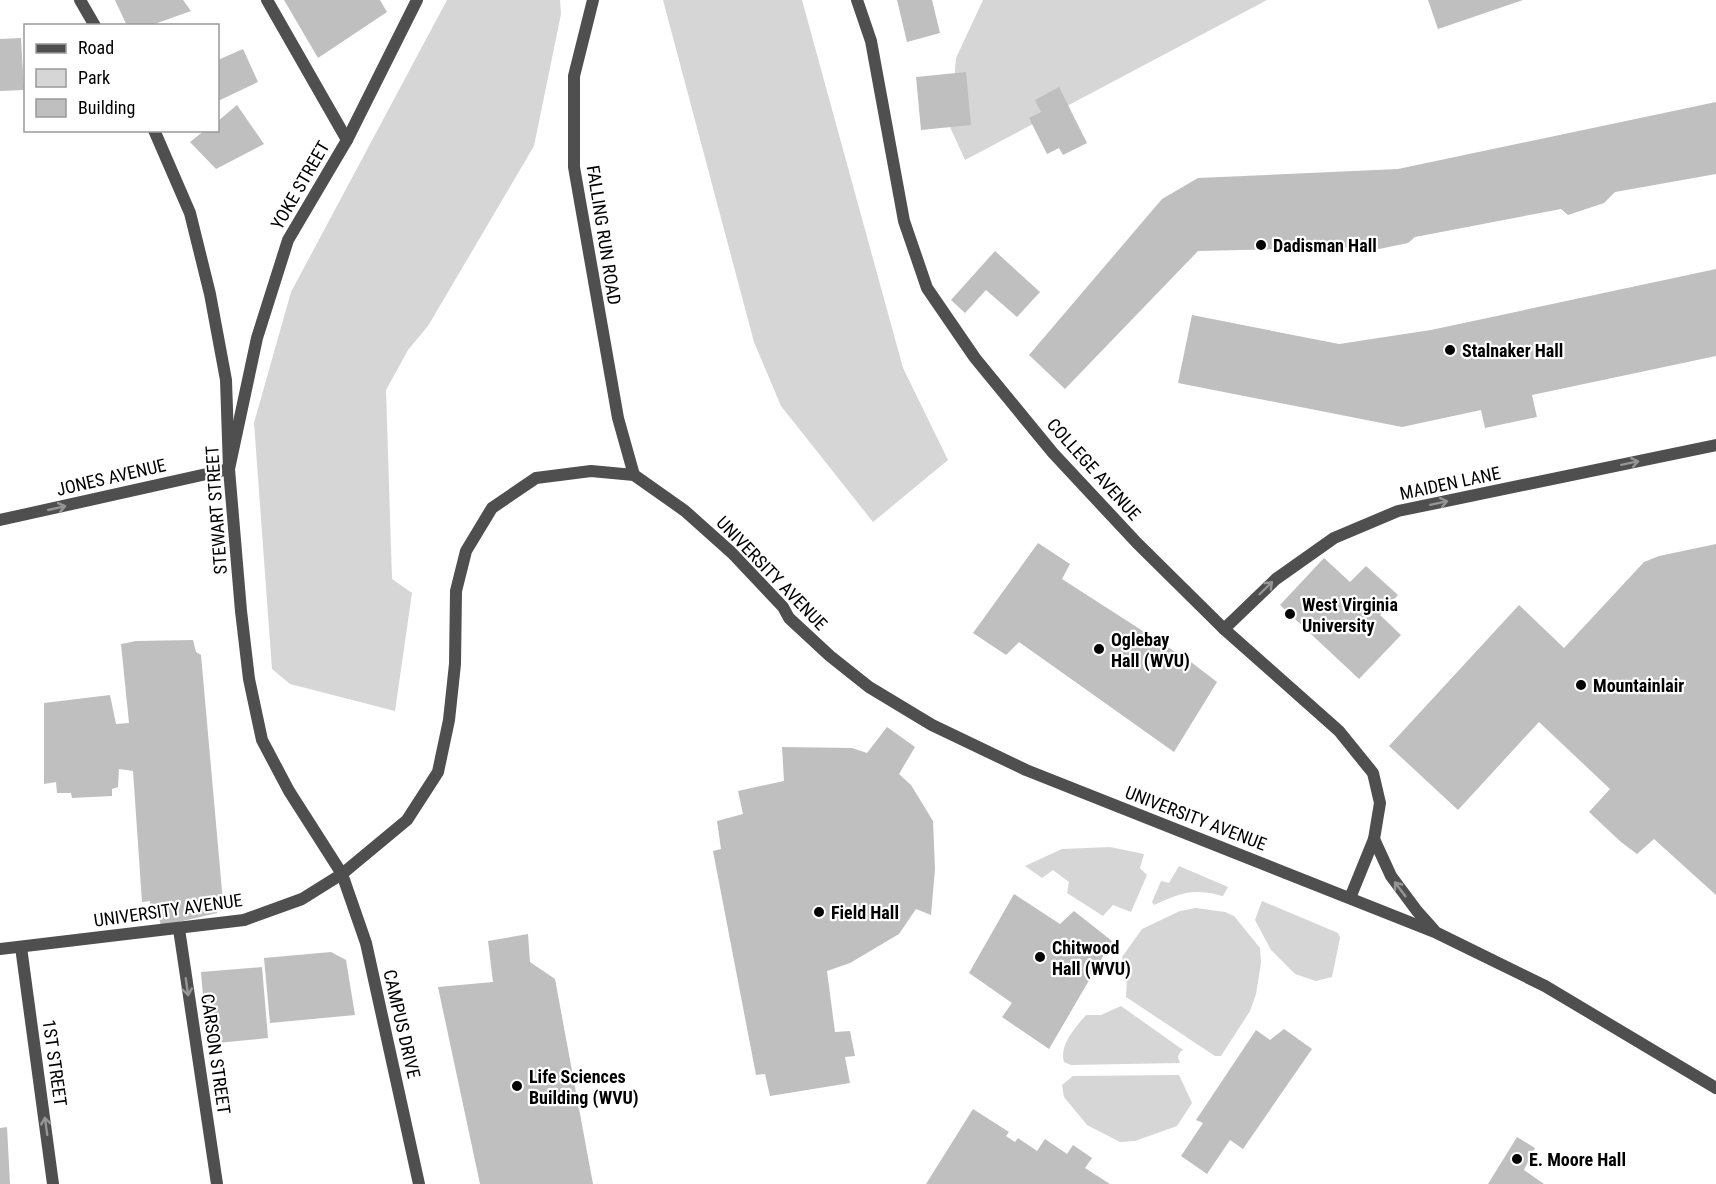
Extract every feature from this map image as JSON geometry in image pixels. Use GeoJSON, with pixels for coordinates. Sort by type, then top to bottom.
{"type":"FeatureCollection","features":[{"type":"Feature","properties":{"kind":"street"},"geometry":{"type":"LineString","coordinates":[[80,0],[94,24]]}},
{"type":"Feature","properties":{"kind":"street"},"geometry":{"type":"LineString","coordinates":[[267,0],[347,140]]}},
{"type":"Feature","properties":{"kind":"street","name":"YOKE STREET"},"geometry":{"type":"LineString","coordinates":[[229,469],[257,338],[288,240],[347,140],[417,0]]}},
{"type":"Feature","properties":{"kind":"street","name":"FALLING RUN ROAD"},"geometry":{"type":"LineString","coordinates":[[593,0],[573,76],[574,167],[618,418],[634,475]]}},
{"type":"Feature","properties":{"kind":"street","name":"COLLEGE AVENUE"},"geometry":{"type":"LineString","coordinates":[[857,0],[871,41],[904,221],[927,288],[975,358],[1053,453],[1137,543],[1224,628],[1339,732],[1373,773],[1380,802],[1374,839],[1350,898]]}},
{"type":"Feature","properties":{"kind":"street","name":"STEWART STREET"},"geometry":{"type":"LineString","coordinates":[[155,132],[190,213],[210,294],[226,380],[229,469],[241,611],[249,679],[262,740],[289,790],[342,874]]}},
{"type":"Feature","properties":{"kind":"street","name":"MAIDEN LANE"},"geometry":{"type":"LineString","coordinates":[[1224,628],[1276,579],[1334,538],[1398,511],[1716,445]]}},
{"type":"Feature","properties":{"kind":"street","name":"JONES AVENUE"},"geometry":{"type":"LineString","coordinates":[[0,520],[229,469]]}},
{"type":"Feature","properties":{"kind":"street","name":"UNIVERSITY AVENUE"},"geometry":{"type":"LineString","coordinates":[[0,949],[244,920],[302,899],[342,874],[407,820],[438,772],[449,720],[455,664],[456,591],[466,551],[492,508],[536,478],[591,471],[634,475],[685,511],[732,553],[783,607],[789,618],[830,657],[869,687],[923,720],[1026,770],[1437,933],[1545,986],[1716,1088]]}},
{"type":"Feature","properties":{"kind":"street"},"geometry":{"type":"LineString","coordinates":[[1374,839],[1391,876],[1437,933]]}},
{"type":"Feature","properties":{"kind":"street","name":"CAMPUS DRIVE"},"geometry":{"type":"LineString","coordinates":[[342,874],[366,943],[419,1184]]}},
{"type":"Feature","properties":{"kind":"street","name":"CARSON STREET"},"geometry":{"type":"LineString","coordinates":[[179,929],[217,1184]]}},
{"type":"Feature","properties":{"kind":"street","name":"1ST STREET"},"geometry":{"type":"LineString","coordinates":[[21,947],[53,1184]]}},
{"type":"Feature","properties":{"kind":"green space"},"geometry":{"type":"Polygon","coordinates":[[[447,0],[560,0],[561,14],[534,146],[428,326],[408,350],[386,390],[392,579],[412,593],[395,711],[290,684],[272,669],[254,423],[291,292],[447,0]]]}},
{"type":"Feature","properties":{"kind":"green space"},"geometry":{"type":"Polygon","coordinates":[[[663,0],[802,0],[903,368],[948,460],[873,522],[781,406],[754,342],[663,0]]]}},
{"type":"Feature","properties":{"kind":"green space"},"geometry":{"type":"Polygon","coordinates":[[[983,0],[1267,0],[965,160],[950,127],[956,58],[983,0]]]}},
{"type":"Feature","properties":{"kind":"green space"},"geometry":{"type":"Polygon","coordinates":[[[1110,847],[1144,854],[1140,868],[1147,875],[1131,912],[1113,905],[1103,916],[1067,893],[1069,882],[1053,870],[1042,878],[1025,866],[1062,849],[1110,847]]]}},
{"type":"Feature","properties":{"kind":"green space"},"geometry":{"type":"Polygon","coordinates":[[[1179,866],[1228,887],[1223,896],[1195,892],[1172,897],[1154,905],[1152,902],[1161,881],[1169,883],[1179,866]]]}},
{"type":"Feature","properties":{"kind":"green space"},"geometry":{"type":"Polygon","coordinates":[[[1262,901],[1338,933],[1340,938],[1332,977],[1316,981],[1295,974],[1271,950],[1255,920],[1262,901]]]}},
{"type":"Feature","properties":{"kind":"green space"},"geometry":{"type":"Polygon","coordinates":[[[1196,908],[1225,912],[1234,916],[1260,948],[1261,963],[1256,994],[1250,1011],[1221,1056],[1215,1056],[1126,997],[1127,977],[1122,957],[1142,929],[1180,911],[1196,908]]]}},
{"type":"Feature","properties":{"kind":"green space"},"geometry":{"type":"Polygon","coordinates":[[[1121,1006],[1183,1050],[1178,1057],[1180,1063],[1071,1065],[1064,1062],[1066,1043],[1086,1015],[1101,1015],[1121,1006]]]}},
{"type":"Feature","properties":{"kind":"green space"},"geometry":{"type":"Polygon","coordinates":[[[1179,1075],[1192,1103],[1177,1126],[1135,1141],[1120,1142],[1087,1125],[1064,1097],[1062,1085],[1073,1076],[1179,1075]]]}},
{"type":"Feature","properties":{"kind":"building"},"geometry":{"type":"Polygon","coordinates":[[[115,0],[183,0],[191,11],[155,24],[126,24],[115,0]]]}},
{"type":"Feature","properties":{"kind":"building"},"geometry":{"type":"Polygon","coordinates":[[[284,0],[380,0],[387,12],[318,58],[284,0]]]}},
{"type":"Feature","properties":{"kind":"building"},"geometry":{"type":"Polygon","coordinates":[[[897,0],[932,0],[940,33],[907,42],[897,0]]]}},
{"type":"Feature","properties":{"kind":"building"},"geometry":{"type":"Polygon","coordinates":[[[1428,0],[1523,0],[1438,29],[1428,0]]]}},
{"type":"Feature","properties":{"kind":"building"},"geometry":{"type":"Polygon","coordinates":[[[21,38],[24,90],[0,91],[0,39],[21,38]]]}},
{"type":"Feature","properties":{"kind":"building"},"geometry":{"type":"Polygon","coordinates":[[[243,49],[258,82],[219,101],[219,60],[243,49]]]}},
{"type":"Feature","properties":{"kind":"building"},"geometry":{"type":"Polygon","coordinates":[[[966,72],[971,125],[921,130],[916,77],[966,72]]]}},
{"type":"Feature","properties":{"kind":"building"},"geometry":{"type":"Polygon","coordinates":[[[1059,87],[1087,143],[1063,155],[1059,148],[1047,154],[1029,118],[1041,112],[1035,100],[1059,87]]]}},
{"type":"Feature","properties":{"kind":"building","name":"Dadisman Hall"},"geometry":{"type":"Polygon","coordinates":[[[1716,102],[1716,174],[1615,192],[1604,203],[1568,215],[1561,209],[1415,237],[1408,243],[1374,250],[1364,247],[1198,251],[1065,389],[1029,355],[1162,199],[1198,178],[1398,169],[1716,102]]]}},
{"type":"Feature","properties":{"kind":"building"},"geometry":{"type":"Polygon","coordinates":[[[237,105],[264,144],[216,169],[190,142],[202,132],[219,132],[219,120],[237,105]]]}},
{"type":"Feature","properties":{"kind":"building"},"geometry":{"type":"Polygon","coordinates":[[[995,251],[1040,292],[1017,317],[986,290],[965,313],[951,300],[995,251]]]}},
{"type":"Feature","properties":{"kind":"building","name":"Stalnaker Hall"},"geometry":{"type":"Polygon","coordinates":[[[1716,269],[1716,356],[1532,395],[1537,417],[1485,428],[1481,410],[1402,427],[1178,383],[1192,315],[1339,344],[1431,330],[1716,269]]]}},
{"type":"Feature","properties":{"kind":"building","name":"Oglebay Hall (WVU)"},"geometry":{"type":"Polygon","coordinates":[[[1038,543],[1070,564],[1062,579],[1191,662],[1217,682],[1174,752],[1019,642],[1006,655],[973,633],[1038,543]]]}},
{"type":"Feature","properties":{"kind":"building","name":"Mountainlair"},"geometry":{"type":"Polygon","coordinates":[[[1716,544],[1716,895],[1654,839],[1637,854],[1589,812],[1610,789],[1539,722],[1458,810],[1389,746],[1519,605],[1564,648],[1644,562],[1659,556],[1716,544]]]}},
{"type":"Feature","properties":{"kind":"building"},"geometry":{"type":"Polygon","coordinates":[[[1324,558],[1350,582],[1366,566],[1398,595],[1380,615],[1401,635],[1359,679],[1280,605],[1324,558]]]}},
{"type":"Feature","properties":{"kind":"building"},"geometry":{"type":"Polygon","coordinates":[[[193,640],[196,652],[201,655],[223,902],[216,901],[217,913],[161,926],[159,918],[149,918],[150,901],[142,902],[133,771],[119,769],[118,787],[112,789],[112,796],[72,798],[71,793],[57,793],[56,782],[44,784],[44,703],[110,695],[116,724],[129,723],[121,644],[136,641],[193,640]]]}},
{"type":"Feature","properties":{"kind":"building","name":"Field Hall"},"geometry":{"type":"Polygon","coordinates":[[[887,727],[915,747],[899,774],[911,785],[933,821],[935,869],[931,915],[916,909],[899,934],[850,963],[827,971],[835,1032],[850,1031],[855,1056],[845,1057],[850,1083],[770,1096],[765,1074],[756,1075],[713,851],[721,849],[717,821],[743,814],[738,791],[784,781],[782,747],[852,748],[867,753],[887,727]]]}},
{"type":"Feature","properties":{"kind":"building","name":"Chitwood Hall (WVU)"},"geometry":{"type":"Polygon","coordinates":[[[1014,894],[1060,924],[1074,911],[1112,941],[1049,1049],[1002,1017],[1012,1003],[969,973],[1014,894]]]}},
{"type":"Feature","properties":{"kind":"building","name":"Life Sciences Building (WVU)"},"geometry":{"type":"Polygon","coordinates":[[[528,934],[530,962],[555,979],[593,1184],[480,1184],[438,987],[493,982],[488,941],[528,934]]]}},
{"type":"Feature","properties":{"kind":"building"},"geometry":{"type":"Polygon","coordinates":[[[331,952],[346,960],[355,1015],[270,1023],[264,958],[331,952]]]}},
{"type":"Feature","properties":{"kind":"building"},"geometry":{"type":"Polygon","coordinates":[[[262,967],[268,1038],[207,1044],[201,972],[262,967]]]}},
{"type":"Feature","properties":{"kind":"building"},"geometry":{"type":"Polygon","coordinates":[[[1284,1029],[1312,1049],[1243,1149],[1230,1140],[1207,1174],[1181,1156],[1203,1123],[1196,1120],[1256,1030],[1270,1040],[1284,1029]]]}},
{"type":"Feature","properties":{"kind":"building"},"geometry":{"type":"Polygon","coordinates":[[[973,1109],[1009,1132],[1006,1136],[1015,1142],[1018,1138],[1037,1151],[1045,1139],[1067,1154],[1073,1145],[1092,1158],[1085,1168],[1110,1184],[926,1184],[973,1109]]]}},
{"type":"Feature","properties":{"kind":"building"},"geometry":{"type":"Polygon","coordinates":[[[7,1127],[10,1184],[0,1184],[0,1128],[7,1127]]]}},
{"type":"Feature","properties":{"kind":"building","name":"E. Moore Hall"},"geometry":{"type":"Polygon","coordinates":[[[1517,1137],[1535,1148],[1524,1170],[1544,1184],[1488,1184],[1517,1137]]]}},
{"type":"Feature","properties":{"kind":"place","name":"Dadisman Hall"},"geometry":{"type":"Point","coordinates":[1261,245]}},
{"type":"Feature","properties":{"kind":"place","name":"Stalnaker Hall"},"geometry":{"type":"Point","coordinates":[1450,350]}},
{"type":"Feature","properties":{"kind":"place","name":"West Virginia University"},"geometry":{"type":"Point","coordinates":[1290,614]}},
{"type":"Feature","properties":{"kind":"place","name":"Oglebay Hall (WVU)"},"geometry":{"type":"Point","coordinates":[1099,649]}},
{"type":"Feature","properties":{"kind":"place","name":"Mountainlair"},"geometry":{"type":"Point","coordinates":[1581,685]}},
{"type":"Feature","properties":{"kind":"place","name":"Field Hall"},"geometry":{"type":"Point","coordinates":[819,912]}},
{"type":"Feature","properties":{"kind":"place","name":"Chitwood Hall (WVU)"},"geometry":{"type":"Point","coordinates":[1040,957]}},
{"type":"Feature","properties":{"kind":"place","name":"Life Sciences Building (WVU)"},"geometry":{"type":"Point","coordinates":[517,1086]}},
{"type":"Feature","properties":{"kind":"place","name":"E. Moore Hall"},"geometry":{"type":"Point","coordinates":[1517,1159]}}]}
